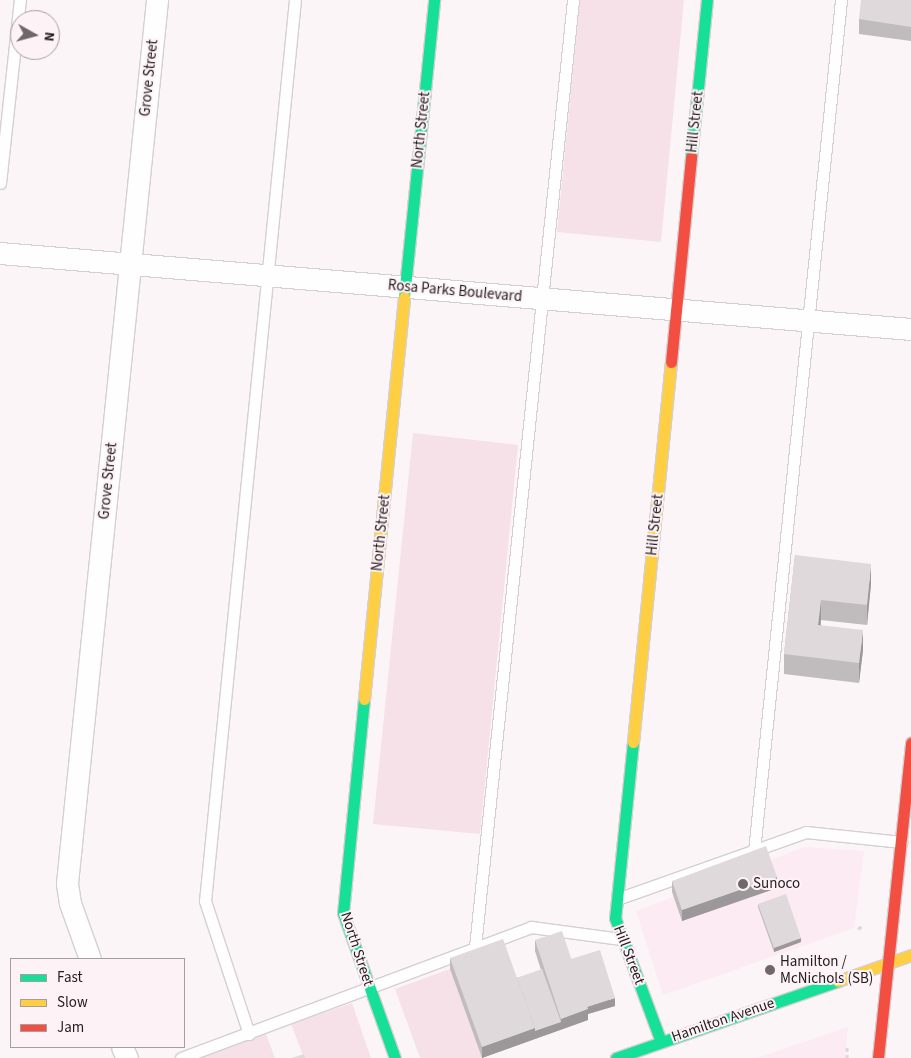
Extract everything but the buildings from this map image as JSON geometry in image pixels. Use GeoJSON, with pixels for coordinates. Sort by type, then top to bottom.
{"type":"FeatureCollection","features":[{"type":"Feature","properties":{"kind":"street","name":"Grove Street"},"geometry":{"type":"LineString","coordinates":[[90,958],[70,903],[67,883],[157,0]]}},
{"type":"Feature","properties":{"kind":"street","name":"North Street"},"geometry":{"type":"LineString","coordinates":[[395,1058],[342,913],[434,0]]}},
{"type":"Feature","properties":{"kind":"street","name":"Hill Street"},"geometry":{"type":"LineString","coordinates":[[661,1042],[614,918],[707,0]]}},
{"type":"Feature","properties":{"kind":"street","name":"Rosa Parks Boulevard"},"geometry":{"type":"LineString","coordinates":[[0,252],[911,329]]}},
{"type":"Feature","properties":{"kind":"street"},"geometry":{"type":"LineString","coordinates":[[878,1058],[911,743]]}},
{"type":"Feature","properties":{"kind":"street","name":"Hamilton Avenue"},"geometry":{"type":"LineString","coordinates":[[616,1058],[911,955]]}},
{"type":"Feature","properties":{"kind":"lane"},"geometry":{"type":"LineString","coordinates":[[0,183],[20,0]]}},
{"type":"Feature","properties":{"kind":"lane"},"geometry":{"type":"LineString","coordinates":[[249,1034],[205,901],[295,0]]}},
{"type":"Feature","properties":{"kind":"lane"},"geometry":{"type":"LineString","coordinates":[[476,947],[573,0]]}},
{"type":"Feature","properties":{"kind":"lane"},"geometry":{"type":"LineString","coordinates":[[754,851],[841,0]]}},
{"type":"Feature","properties":{"kind":"lane"},"geometry":{"type":"LineString","coordinates":[[617,898],[806,832],[901,842]]}},
{"type":"Feature","properties":{"kind":"lane"},"geometry":{"type":"LineString","coordinates":[[180,1058],[249,1034],[531,927],[623,940]]}},
{"type":"Feature","properties":{"kind":"path"},"geometry":{"type":"LineString","coordinates":[[858,929],[862,926]]}},
{"type":"Feature","properties":{"kind":"path"},"geometry":{"type":"LineString","coordinates":[[847,1058],[848,1047]]}},
{"type":"Feature","properties":{"kind":"shaded area"},"geometry":{"type":"Polygon","coordinates":[[[580,0],[684,0],[661,242],[557,232],[580,0]]]}},
{"type":"Feature","properties":{"kind":"shaded area"},"geometry":{"type":"Polygon","coordinates":[[[413,433],[518,445],[480,834],[373,824],[413,433]]]}},
{"type":"Feature","properties":{"kind":"shaded area"},"geometry":{"type":"Polygon","coordinates":[[[805,847],[864,851],[854,928],[663,995],[636,911],[805,847]]]}},
{"type":"Feature","properties":{"kind":"shaded area"},"geometry":{"type":"Polygon","coordinates":[[[450,969],[482,1058],[420,1058],[395,989],[450,969]]]}},
{"type":"Feature","properties":{"kind":"shaded area"},"geometry":{"type":"Polygon","coordinates":[[[352,1003],[371,1058],[304,1058],[291,1024],[352,1003]]]}},
{"type":"Feature","properties":{"kind":"shaded area"},"geometry":{"type":"Polygon","coordinates":[[[848,1027],[845,1058],[758,1058],[786,1048],[848,1027]]]}},
{"type":"Feature","properties":{"kind":"shaded area"},"geometry":{"type":"Polygon","coordinates":[[[266,1034],[275,1058],[199,1058],[266,1034]]]}},
{"type":"Feature","properties":{"kind":"traffic: fast"},"geometry":{"type":"LineString","coordinates":[[404,297],[434,0]]}},
{"type":"Feature","properties":{"kind":"traffic: fast"},"geometry":{"type":"LineString","coordinates":[[691,157],[707,0]]}},
{"type":"Feature","properties":{"kind":"traffic: fast"},"geometry":{"type":"LineString","coordinates":[[364,699],[343,913],[395,1058]]}},
{"type":"Feature","properties":{"kind":"traffic: fast"},"geometry":{"type":"LineString","coordinates":[[633,742],[615,918],[661,1042]]}},
{"type":"Feature","properties":{"kind":"traffic: fast"},"geometry":{"type":"LineString","coordinates":[[616,1058],[838,981]]}},
{"type":"Feature","properties":{"kind":"traffic: slow"},"geometry":{"type":"LineString","coordinates":[[364,699],[404,297]]}},
{"type":"Feature","properties":{"kind":"traffic: slow"},"geometry":{"type":"LineString","coordinates":[[633,742],[671,362]]}},
{"type":"Feature","properties":{"kind":"traffic: slow"},"geometry":{"type":"LineString","coordinates":[[838,981],[911,955]]}},
{"type":"Feature","properties":{"kind":"traffic: jam"},"geometry":{"type":"LineString","coordinates":[[671,362],[691,157]]}},
{"type":"Feature","properties":{"kind":"traffic: jam"},"geometry":{"type":"LineString","coordinates":[[878,1058],[911,743]]}},
{"type":"Feature","properties":{"kind":"place","name":"Sunoco"},"geometry":{"type":"Point","coordinates":[743,884]}},
{"type":"Feature","properties":{"kind":"place","name":"Hamilton / McNichols (SB)"},"geometry":{"type":"Point","coordinates":[770,970]}}]}
